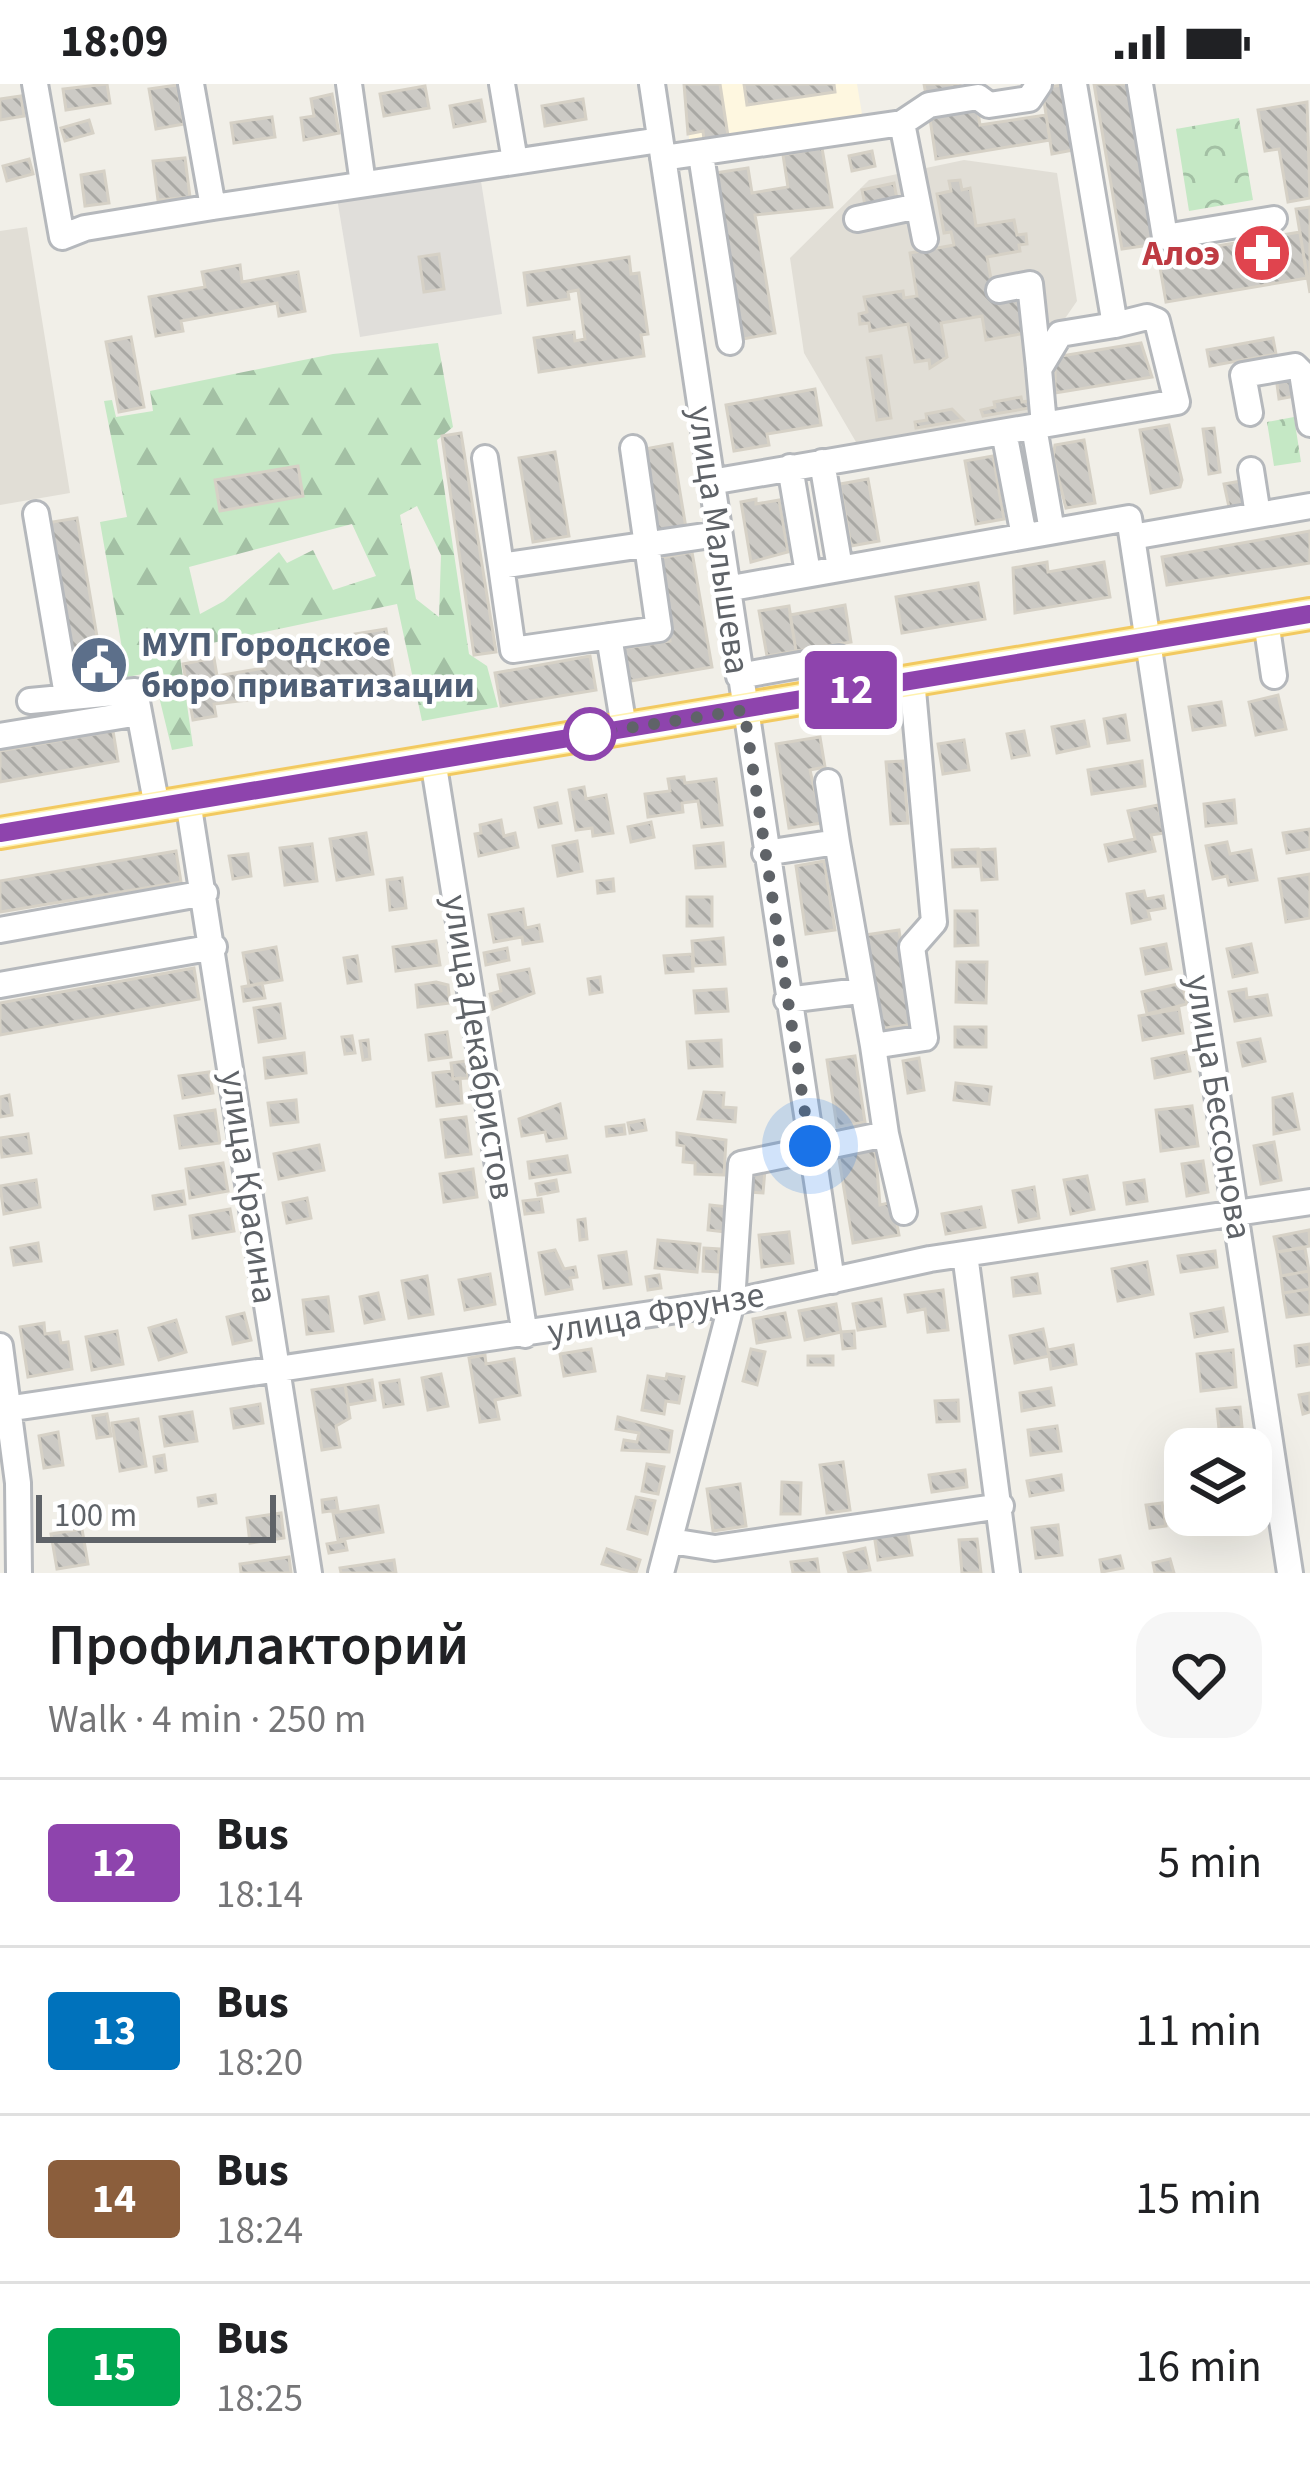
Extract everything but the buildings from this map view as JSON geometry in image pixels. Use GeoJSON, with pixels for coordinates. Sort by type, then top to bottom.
{"type":"FeatureCollection","features":[{"type":"Feature","properties":{"kind":"main road"},"geometry":{"type":"LineString","coordinates":[[0,833],[1310,614]]}},
{"type":"Feature","properties":{"kind":"street"},"geometry":{"type":"LineString","coordinates":[[35,84],[62,237],[85,228],[515,161],[662,149],[701,155],[902,123],[929,105],[978,97],[989,105],[1029,99],[1039,84]]}},
{"type":"Feature","properties":{"kind":"street"},"geometry":{"type":"LineString","coordinates":[[191,84],[213,207]]}},
{"type":"Feature","properties":{"kind":"street"},"geometry":{"type":"LineString","coordinates":[[349,84],[363,184]]}},
{"type":"Feature","properties":{"kind":"street"},"geometry":{"type":"LineString","coordinates":[[502,84],[515,161]]}},
{"type":"Feature","properties":{"kind":"street","name":"улица Малышева"},"geometry":{"type":"LineString","coordinates":[[652,84],[832,1281]]}},
{"type":"Feature","properties":{"kind":"street"},"geometry":{"type":"LineString","coordinates":[[1074,84],[1115,325]]}},
{"type":"Feature","properties":{"kind":"street"},"geometry":{"type":"LineString","coordinates":[[1140,84],[1165,237],[1274,219]]}},
{"type":"Feature","properties":{"kind":"street"},"geometry":{"type":"LineString","coordinates":[[902,123],[925,238]]}},
{"type":"Feature","properties":{"kind":"street"},"geometry":{"type":"LineString","coordinates":[[701,155],[730,342]]}},
{"type":"Feature","properties":{"kind":"street"},"geometry":{"type":"LineString","coordinates":[[857,219],[918,206]]}},
{"type":"Feature","properties":{"kind":"street"},"geometry":{"type":"LineString","coordinates":[[679,263],[717,257]]}},
{"type":"Feature","properties":{"kind":"street"},"geometry":{"type":"LineString","coordinates":[[999,290],[1030,284],[1052,532]]}},
{"type":"Feature","properties":{"kind":"street"},"geometry":{"type":"LineString","coordinates":[[711,482],[1178,402],[1156,321],[1147,317],[1060,334],[1039,369]]}},
{"type":"Feature","properties":{"kind":"street"},"geometry":{"type":"LineString","coordinates":[[1250,413],[1243,375],[1295,366],[1306,372],[1310,424]]}},
{"type":"Feature","properties":{"kind":"street"},"geometry":{"type":"LineString","coordinates":[[1004,432],[1024,536]]}},
{"type":"Feature","properties":{"kind":"street"},"geometry":{"type":"LineString","coordinates":[[485,458],[513,650],[659,629],[633,448]]}},
{"type":"Feature","properties":{"kind":"street"},"geometry":{"type":"LineString","coordinates":[[822,462],[840,568]]}},
{"type":"Feature","properties":{"kind":"street"},"geometry":{"type":"LineString","coordinates":[[790,467],[808,573]]}},
{"type":"Feature","properties":{"kind":"street"},"geometry":{"type":"LineString","coordinates":[[1251,470],[1258,515]]}},
{"type":"Feature","properties":{"kind":"street"},"geometry":{"type":"LineString","coordinates":[[726,589],[1129,518],[1132,537],[1310,506]]}},
{"type":"Feature","properties":{"kind":"street"},"geometry":{"type":"LineString","coordinates":[[35,514],[67,695]]}},
{"type":"Feature","properties":{"kind":"street"},"geometry":{"type":"LineString","coordinates":[[501,566],[718,534]]}},
{"type":"Feature","properties":{"kind":"street","name":"улица Бессонова"},"geometry":{"type":"LineString","coordinates":[[1132,537],[1290,1573]]}},
{"type":"Feature","properties":{"kind":"street"},"geometry":{"type":"LineString","coordinates":[[1266,621],[1274,676]]}},
{"type":"Feature","properties":{"kind":"street"},"geometry":{"type":"LineString","coordinates":[[609,636],[624,728]]}},
{"type":"Feature","properties":{"kind":"street"},"geometry":{"type":"LineString","coordinates":[[739,676],[839,658]]}},
{"type":"Feature","properties":{"kind":"street"},"geometry":{"type":"LineString","coordinates":[[872,1046],[926,1038],[912,947],[934,922],[912,679]]}},
{"type":"Feature","properties":{"kind":"street"},"geometry":{"type":"LineString","coordinates":[[30,701],[135,691],[157,807]]}},
{"type":"Feature","properties":{"kind":"street"},"geometry":{"type":"LineString","coordinates":[[0,736],[139,713]]}},
{"type":"Feature","properties":{"kind":"street","name":"улица Декабристов"},"geometry":{"type":"LineString","coordinates":[[433,760],[524,1334]]}},
{"type":"Feature","properties":{"kind":"street"},"geometry":{"type":"LineString","coordinates":[[828,782],[859,991],[904,1212]]}},
{"type":"Feature","properties":{"kind":"street","name":"улица Красина"},"geometry":{"type":"LineString","coordinates":[[188,801],[309,1573]]}},
{"type":"Feature","properties":{"kind":"street"},"geometry":{"type":"LineString","coordinates":[[765,853],[837,842]]}},
{"type":"Feature","properties":{"kind":"street"},"geometry":{"type":"LineString","coordinates":[[0,930],[205,892]]}},
{"type":"Feature","properties":{"kind":"street"},"geometry":{"type":"LineString","coordinates":[[0,985],[214,947]]}},
{"type":"Feature","properties":{"kind":"street"},"geometry":{"type":"LineString","coordinates":[[788,1000],[859,991]]}},
{"type":"Feature","properties":{"kind":"street"},"geometry":{"type":"LineString","coordinates":[[661,1573],[732,1302],[741,1164],[810,1146],[886,1134]]}},
{"type":"Feature","properties":{"kind":"street","name":"улица Фрунзе"},"geometry":{"type":"LineString","coordinates":[[3,1410],[732,1302],[965,1254],[1310,1202]]}},
{"type":"Feature","properties":{"kind":"street"},"geometry":{"type":"LineString","coordinates":[[965,1254],[1007,1573]]}},
{"type":"Feature","properties":{"kind":"street"},"geometry":{"type":"LineString","coordinates":[[0,1346],[20,1573]]}},
{"type":"Feature","properties":{"kind":"street"},"geometry":{"type":"LineString","coordinates":[[671,1540],[715,1548],[1001,1506]]}},
{"type":"Feature","properties":{"kind":"shaded area"},"geometry":{"type":"Polygon","coordinates":[[[684,84],[857,84],[863,120],[690,149],[684,84]]]}},
{"type":"Feature","properties":{"kind":"shaded area"},"geometry":{"type":"Polygon","coordinates":[[[964,160],[1057,173],[1077,301],[1031,368],[1039,415],[856,442],[804,353],[790,258],[869,180],[964,160]]]}},
{"type":"Feature","properties":{"kind":"shaded area"},"geometry":{"type":"Polygon","coordinates":[[[480,175],[502,314],[360,337],[337,198],[480,175]]]}},
{"type":"Feature","properties":{"kind":"shaded area"},"geometry":{"type":"Polygon","coordinates":[[[27,227],[70,493],[0,505],[0,231],[27,227]]]}},
{"type":"Feature","properties":{"kind":"green space"},"geometry":{"type":"Polygon","coordinates":[[[1239,118],[1253,200],[1189,211],[1176,129],[1239,118]]]}},
{"type":"Feature","properties":{"kind":"green space"},"geometry":{"type":"Polygon","coordinates":[[[438,343],[453,427],[437,440],[469,654],[487,666],[498,707],[422,721],[397,604],[179,650],[193,746],[172,750],[153,672],[127,677],[100,522],[127,517],[104,401],[112,400],[116,417],[153,411],[150,391],[333,354],[438,343]],[[297,466],[216,480],[220,510],[303,496],[297,466]],[[417,506],[400,515],[416,599],[439,617],[441,555],[417,506]],[[352,524],[189,567],[200,614],[224,601],[279,552],[287,563],[313,550],[333,590],[376,576],[352,524]]]}},
{"type":"Feature","properties":{"kind":"green space"},"geometry":{"type":"Polygon","coordinates":[[[1294,417],[1301,462],[1274,466],[1267,422],[1294,417]]]}},
{"type":"Feature","properties":{"kind":"bus line","name":"12"},"geometry":{"type":"LineString","coordinates":[[0,833],[1310,614]]}},
{"type":"Feature","properties":{"kind":"place","name":"Алоэ"},"geometry":{"type":"Point","coordinates":[1262,253]}},
{"type":"Feature","properties":{"kind":"place","name":"МУП Городское бюро приватизации"},"geometry":{"type":"Point","coordinates":[99,665]}},
{"type":"Feature","properties":{"kind":"route"},"geometry":{"type":"LineString","coordinates":[[590,734],[744,710],[810,1146]]}}]}
